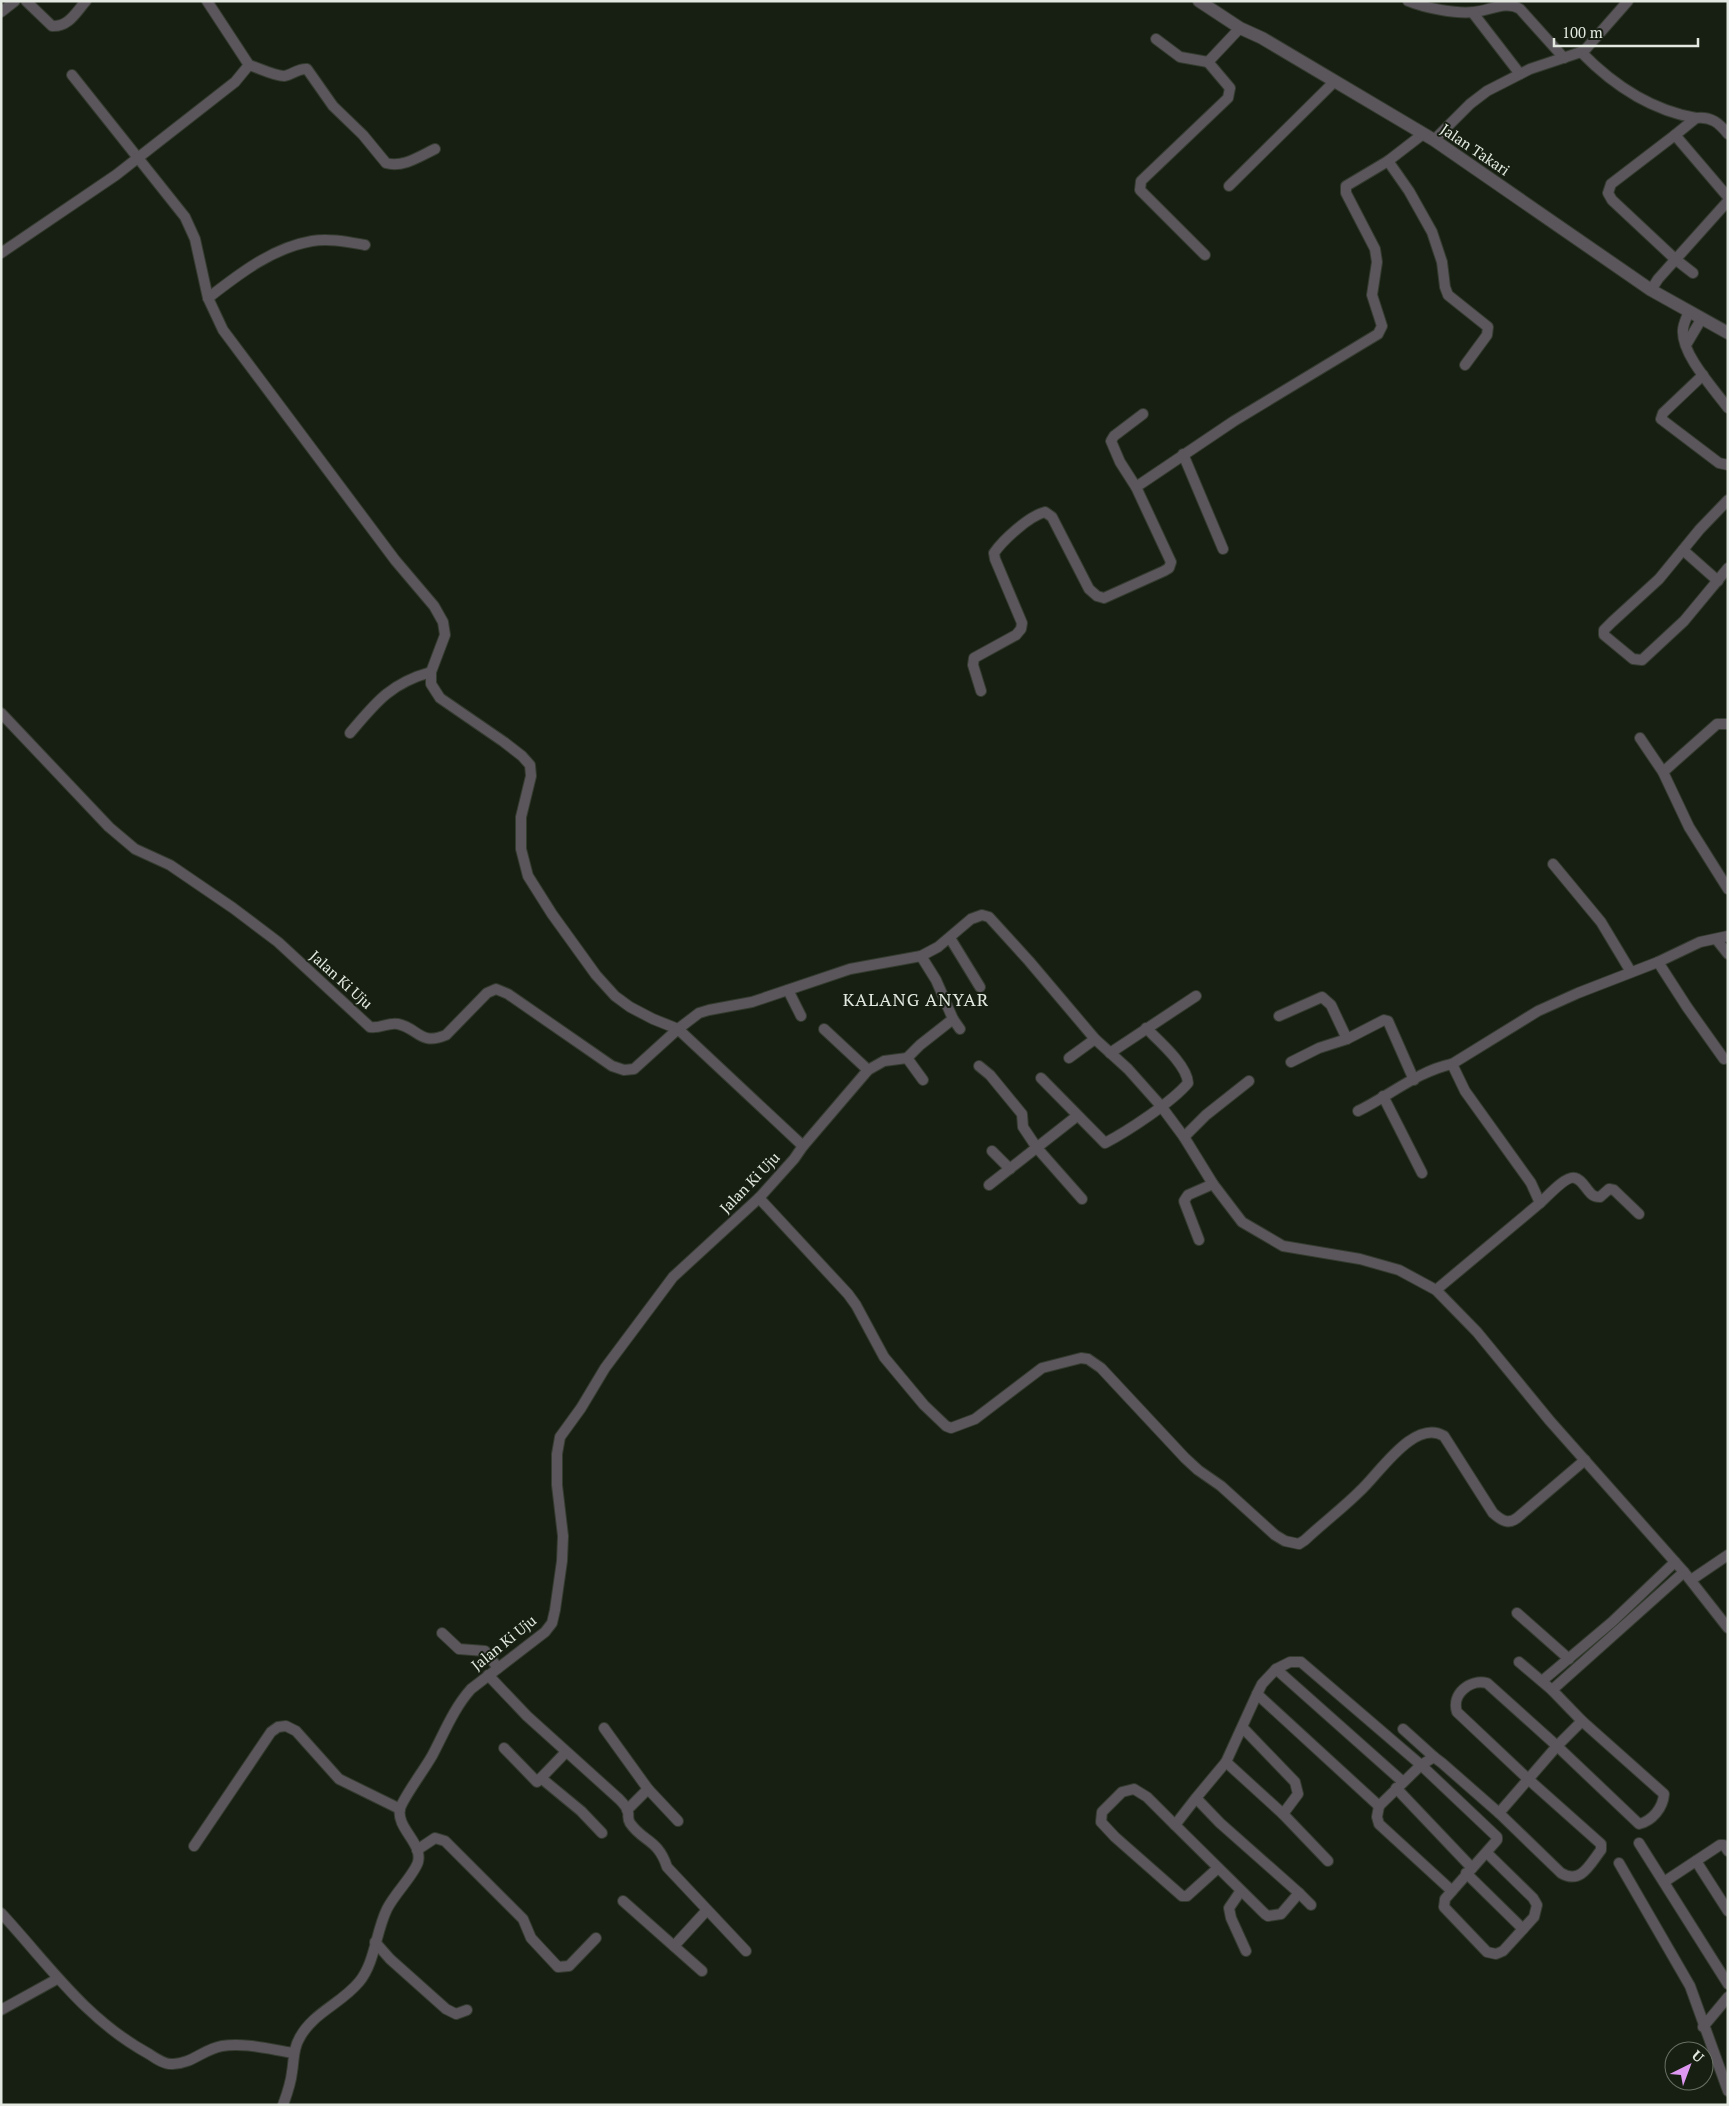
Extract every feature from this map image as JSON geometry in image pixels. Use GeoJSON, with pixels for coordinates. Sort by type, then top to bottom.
{"type":"FeatureCollection","features":[{"type":"Feature","properties":{"kind":"street"},"geometry":{"type":"LineString","coordinates":[[1,12],[15,1]]}},
{"type":"Feature","properties":{"kind":"street"},"geometry":{"type":"LineString","coordinates":[[26,1],[52,26],[60,26],[68,22],[86,1]]}},
{"type":"Feature","properties":{"kind":"street"},"geometry":{"type":"LineString","coordinates":[[207,1],[249,65],[280,76],[289,75],[301,68],[307,69],[333,106],[363,135],[386,163],[396,165],[435,149]]}},
{"type":"Feature","properties":{"kind":"street","name":"Jalan Takari"},"geometry":{"type":"LineString","coordinates":[[1199,1],[1240,28],[1262,38],[1434,140],[1651,290],[1728,333]]}},
{"type":"Feature","properties":{"kind":"street"},"geometry":{"type":"LineString","coordinates":[[1408,1],[1444,10],[1473,12],[1514,5],[1520,9],[1564,58]]}},
{"type":"Feature","properties":{"kind":"street"},"geometry":{"type":"LineString","coordinates":[[1434,140],[1470,104],[1487,91],[1520,74],[1581,52],[1590,46],[1628,1]]}},
{"type":"Feature","properties":{"kind":"street"},"geometry":{"type":"LineString","coordinates":[[1473,12],[1520,74]]}},
{"type":"Feature","properties":{"kind":"street"},"geometry":{"type":"LineString","coordinates":[[1208,62],[1240,28]]}},
{"type":"Feature","properties":{"kind":"street"},"geometry":{"type":"LineString","coordinates":[[1156,39],[1180,57],[1208,62],[1230,88],[1228,98],[1141,182],[1140,187],[1140,190],[1205,255]]}},
{"type":"Feature","properties":{"kind":"street"},"geometry":{"type":"LineString","coordinates":[[1581,52],[1597,69],[1626,92],[1672,113],[1696,118],[1710,118],[1719,123],[1728,134]]}},
{"type":"Feature","properties":{"kind":"street"},"geometry":{"type":"LineString","coordinates":[[1,253],[138,158],[235,82],[249,65]]}},
{"type":"Feature","properties":{"kind":"street"},"geometry":{"type":"LineString","coordinates":[[72,75],[185,217],[195,239],[208,298],[223,330],[396,560],[434,606],[443,622],[445,636],[431,672],[431,684],[440,698],[504,742],[530,765],[531,776],[521,817],[521,849],[528,876],[552,914],[596,975],[615,996],[630,1007],[678,1029],[803,1146]]}},
{"type":"Feature","properties":{"kind":"street"},"geometry":{"type":"LineString","coordinates":[[1228,186],[1335,81]]}},
{"type":"Feature","properties":{"kind":"street"},"geometry":{"type":"LineString","coordinates":[[1693,273],[1675,260],[1612,200],[1608,193],[1611,184],[1696,118]]}},
{"type":"Feature","properties":{"kind":"street"},"geometry":{"type":"LineString","coordinates":[[1136,487],[1234,421],[1378,334],[1382,326],[1372,295],[1377,262],[1375,249],[1346,193],[1346,186],[1388,161],[1423,134]]}},
{"type":"Feature","properties":{"kind":"street"},"geometry":{"type":"LineString","coordinates":[[1675,134],[1728,197]]}},
{"type":"Feature","properties":{"kind":"street"},"geometry":{"type":"LineString","coordinates":[[1388,161],[1409,191],[1432,232],[1442,262],[1448,296],[1488,327],[1486,335],[1465,365]]}},
{"type":"Feature","properties":{"kind":"street"},"geometry":{"type":"LineString","coordinates":[[1651,290],[1728,201]]}},
{"type":"Feature","properties":{"kind":"street"},"geometry":{"type":"LineString","coordinates":[[208,298],[239,274],[259,262],[300,244],[327,240],[365,245]]}},
{"type":"Feature","properties":{"kind":"street"},"geometry":{"type":"LineString","coordinates":[[1689,311],[1683,329],[1686,344],[1696,365],[1728,408]]}},
{"type":"Feature","properties":{"kind":"street"},"geometry":{"type":"LineString","coordinates":[[1686,344],[1702,318]]}},
{"type":"Feature","properties":{"kind":"street"},"geometry":{"type":"LineString","coordinates":[[1703,375],[1663,412],[1661,419],[1719,463],[1728,465]]}},
{"type":"Feature","properties":{"kind":"street"},"geometry":{"type":"LineString","coordinates":[[980,691],[974,658],[1016,635],[1021,629],[1022,622],[994,553],[999,546],[1036,514],[1045,512],[1052,517],[1089,588],[1097,596],[1104,598],[1169,568],[1171,562],[1136,487],[1120,462],[1111,441],[1114,436],[1143,414]]}},
{"type":"Feature","properties":{"kind":"street"},"geometry":{"type":"LineString","coordinates":[[1183,454],[1223,549]]}},
{"type":"Feature","properties":{"kind":"street"},"geometry":{"type":"LineString","coordinates":[[1728,500],[1659,578],[1604,630],[1604,635],[1633,659],[1642,660],[1684,621],[1728,568]]}},
{"type":"Feature","properties":{"kind":"street"},"geometry":{"type":"LineString","coordinates":[[1683,550],[1718,580]]}},
{"type":"Feature","properties":{"kind":"street"},"geometry":{"type":"LineString","coordinates":[[350,733],[378,700],[397,685],[416,676],[431,672]]}},
{"type":"Feature","properties":{"kind":"street","name":"Jalan Ki Uju"},"geometry":{"type":"LineString","coordinates":[[1,713],[109,827],[135,849],[170,865],[233,908],[278,942],[370,1027],[376,1028],[398,1024],[424,1038],[438,1038],[446,1035],[487,993],[496,989],[508,994],[612,1066],[624,1070],[634,1069],[678,1029]]}},
{"type":"Feature","properties":{"kind":"street"},"geometry":{"type":"LineString","coordinates":[[1663,772],[1717,724],[1728,724]]}},
{"type":"Feature","properties":{"kind":"street"},"geometry":{"type":"LineString","coordinates":[[1640,738],[1663,772],[1689,827],[1728,889]]}},
{"type":"Feature","properties":{"kind":"street"},"geometry":{"type":"LineString","coordinates":[[1553,864],[1600,922],[1631,972]]}},
{"type":"Feature","properties":{"kind":"street"},"geometry":{"type":"LineString","coordinates":[[678,1029],[699,1014],[709,1010],[752,1002],[850,969],[921,956],[938,947],[971,919],[982,915],[989,917],[1095,1039],[1128,1069],[1161,1106],[1242,1222],[1283,1246],[1360,1259],[1399,1270],[1436,1290],[1477,1332],[1585,1460],[1687,1576],[1728,1628]]}},
{"type":"Feature","properties":{"kind":"street"},"geometry":{"type":"LineString","coordinates":[[1358,1111],[1414,1080],[1443,1066],[1452,1064],[1538,1011],[1578,993],[1658,962],[1700,942],[1728,936]]}},
{"type":"Feature","properties":{"kind":"street"},"geometry":{"type":"LineString","coordinates":[[950,938],[980,987]]}},
{"type":"Feature","properties":{"kind":"street"},"geometry":{"type":"LineString","coordinates":[[1716,939],[1728,954]]}},
{"type":"Feature","properties":{"kind":"street"},"geometry":{"type":"LineString","coordinates":[[921,956],[940,988],[953,1019],[960,1029]]}},
{"type":"Feature","properties":{"kind":"street"},"geometry":{"type":"LineString","coordinates":[[1658,962],[1724,1059]]}},
{"type":"Feature","properties":{"kind":"street"},"geometry":{"type":"LineString","coordinates":[[788,990],[801,1016]]}},
{"type":"Feature","properties":{"kind":"street"},"geometry":{"type":"LineString","coordinates":[[1110,1053],[1196,996]]}},
{"type":"Feature","properties":{"kind":"street"},"geometry":{"type":"LineString","coordinates":[[1279,1016],[1322,997],[1331,1005],[1347,1039]]}},
{"type":"Feature","properties":{"kind":"street"},"geometry":{"type":"LineString","coordinates":[[824,1029],[868,1070],[884,1060],[907,1058],[920,1045],[953,1019]]}},
{"type":"Feature","properties":{"kind":"street"},"geometry":{"type":"LineString","coordinates":[[1291,1062],[1319,1048],[1347,1039],[1387,1020],[1414,1080]]}},
{"type":"Feature","properties":{"kind":"street"},"geometry":{"type":"LineString","coordinates":[[1040,1078],[1105,1142],[1180,1093],[1188,1083],[1171,1053],[1146,1028]]}},
{"type":"Feature","properties":{"kind":"street"},"geometry":{"type":"LineString","coordinates":[[1068,1058],[1095,1039]]}},
{"type":"Feature","properties":{"kind":"street"},"geometry":{"type":"LineString","coordinates":[[907,1058],[924,1080]]}},
{"type":"Feature","properties":{"kind":"street"},"geometry":{"type":"LineString","coordinates":[[1452,1064],[1465,1091],[1531,1183],[1540,1203]]}},
{"type":"Feature","properties":{"kind":"street"},"geometry":{"type":"LineString","coordinates":[[978,1066],[990,1075],[1022,1114],[1022,1127],[1037,1148],[1082,1199]]}},
{"type":"Feature","properties":{"kind":"street","name":"Jalan Ki Uju"},"geometry":{"type":"LineString","coordinates":[[400,1808],[433,1754],[461,1700],[488,1676],[545,1632],[552,1622],[562,1561],[563,1536],[557,1485],[560,1437],[582,1408],[605,1368],[673,1277],[759,1198],[868,1070]]}},
{"type":"Feature","properties":{"kind":"street"},"geometry":{"type":"LineString","coordinates":[[1184,1137],[1206,1115],[1249,1081]]}},
{"type":"Feature","properties":{"kind":"street"},"geometry":{"type":"LineString","coordinates":[[1383,1096],[1422,1173]]}},
{"type":"Feature","properties":{"kind":"street"},"geometry":{"type":"LineString","coordinates":[[989,1185],[1078,1116]]}},
{"type":"Feature","properties":{"kind":"street"},"geometry":{"type":"LineString","coordinates":[[992,1151],[1010,1169]]}},
{"type":"Feature","properties":{"kind":"street"},"geometry":{"type":"LineString","coordinates":[[1436,1290],[1566,1179],[1573,1177],[1579,1180],[1594,1197],[1600,1197],[1609,1189],[1614,1190],[1639,1214]]}},
{"type":"Feature","properties":{"kind":"street"},"geometry":{"type":"LineString","coordinates":[[1199,1240],[1184,1201],[1188,1195],[1214,1184]]}},
{"type":"Feature","properties":{"kind":"street"},"geometry":{"type":"LineString","coordinates":[[759,1198],[790,1229],[848,1294],[856,1304],[884,1357],[921,1401],[946,1426],[951,1428],[975,1419],[1042,1368],[1074,1360],[1088,1359],[1101,1368],[1198,1470],[1221,1486],[1275,1535],[1285,1541],[1298,1544],[1305,1540],[1361,1491],[1401,1447],[1429,1432],[1437,1432],[1444,1436],[1494,1513],[1502,1520],[1510,1522],[1585,1460]]}},
{"type":"Feature","properties":{"kind":"street"},"geometry":{"type":"LineString","coordinates":[[1552,1690],[1687,1576],[1728,1555]]}},
{"type":"Feature","properties":{"kind":"street"},"geometry":{"type":"LineString","coordinates":[[1542,1681],[1612,1622],[1675,1562]]}},
{"type":"Feature","properties":{"kind":"street"},"geometry":{"type":"LineString","coordinates":[[1517,1613],[1569,1659]]}},
{"type":"Feature","properties":{"kind":"street"},"geometry":{"type":"LineString","coordinates":[[442,1633],[458,1649],[485,1651],[498,1668]]}},
{"type":"Feature","properties":{"kind":"street"},"geometry":{"type":"LineString","coordinates":[[1175,1825],[1226,1762],[1262,1684],[1276,1669],[1290,1662],[1301,1662],[1421,1765],[1497,1837],[1488,1854],[1469,1871],[1445,1899],[1444,1907],[1487,1952],[1496,1954],[1504,1951],[1534,1917],[1537,1905],[1533,1898],[1488,1854]]}},
{"type":"Feature","properties":{"kind":"street"},"geometry":{"type":"LineString","coordinates":[[1403,1729],[1499,1813],[1561,1873],[1573,1878],[1582,1874],[1601,1850],[1601,1844],[1457,1712],[1455,1705],[1456,1697],[1460,1691],[1474,1685],[1487,1683],[1639,1824],[1649,1820],[1656,1814],[1662,1805],[1664,1794],[1582,1721],[1552,1690],[1519,1662]]}},
{"type":"Feature","properties":{"kind":"street"},"geometry":{"type":"LineString","coordinates":[[1276,1669],[1400,1785],[1469,1871],[1523,1929]]}},
{"type":"Feature","properties":{"kind":"street"},"geometry":{"type":"LineString","coordinates":[[488,1676],[527,1716],[612,1793],[628,1810]]}},
{"type":"Feature","properties":{"kind":"street"},"geometry":{"type":"LineString","coordinates":[[1257,1694],[1379,1806]]}},
{"type":"Feature","properties":{"kind":"street"},"geometry":{"type":"LineString","coordinates":[[1499,1813],[1557,1746],[1582,1721]]}},
{"type":"Feature","properties":{"kind":"street"},"geometry":{"type":"LineString","coordinates":[[194,1846],[271,1732],[278,1727],[286,1726],[296,1731],[339,1779],[400,1808],[401,1819],[417,1850],[418,1860],[415,1869],[393,1898],[374,1942],[363,1978],[326,2008],[307,2027],[298,2040],[294,2053],[292,2073],[283,2105]]}},
{"type":"Feature","properties":{"kind":"street"},"geometry":{"type":"LineString","coordinates":[[604,1728],[648,1790],[678,1820]]}},
{"type":"Feature","properties":{"kind":"street"},"geometry":{"type":"LineString","coordinates":[[1242,1728],[1298,1787],[1298,1794],[1282,1814]]}},
{"type":"Feature","properties":{"kind":"street"},"geometry":{"type":"LineString","coordinates":[[504,1748],[537,1782],[566,1752]]}},
{"type":"Feature","properties":{"kind":"street"},"geometry":{"type":"LineString","coordinates":[[1434,1757],[1421,1765],[1379,1806],[1377,1817],[1379,1824],[1452,1891]]}},
{"type":"Feature","properties":{"kind":"street"},"geometry":{"type":"LineString","coordinates":[[1226,1762],[1282,1814],[1328,1861]]}},
{"type":"Feature","properties":{"kind":"street"},"geometry":{"type":"LineString","coordinates":[[541,1778],[581,1811],[602,1833]]}},
{"type":"Feature","properties":{"kind":"street"},"geometry":{"type":"LineString","coordinates":[[1218,1868],[1187,1896],[1182,1896],[1115,1837],[1102,1822],[1102,1812],[1122,1792],[1134,1789],[1147,1797],[1218,1868],[1240,1892],[1268,1916],[1281,1914],[1299,1893]]}},
{"type":"Feature","properties":{"kind":"street"},"geometry":{"type":"LineString","coordinates":[[648,1790],[628,1810],[627,1818],[663,1855],[667,1867],[746,1951]]}},
{"type":"Feature","properties":{"kind":"street"},"geometry":{"type":"LineString","coordinates":[[1196,1798],[1220,1823],[1311,1905]]}},
{"type":"Feature","properties":{"kind":"street"},"geometry":{"type":"LineString","coordinates":[[417,1850],[435,1838],[445,1841],[523,1919],[531,1938],[558,1967],[569,1966],[596,1938]]}},
{"type":"Feature","properties":{"kind":"street"},"geometry":{"type":"LineString","coordinates":[[1639,1843],[1728,1984]]}},
{"type":"Feature","properties":{"kind":"street"},"geometry":{"type":"LineString","coordinates":[[1664,1882],[1720,1845],[1724,1845],[1728,1851]]}},
{"type":"Feature","properties":{"kind":"street"},"geometry":{"type":"LineString","coordinates":[[1696,1861],[1728,1911]]}},
{"type":"Feature","properties":{"kind":"street"},"geometry":{"type":"LineString","coordinates":[[1619,1863],[1690,1986],[1703,2027],[1728,2091]]}},
{"type":"Feature","properties":{"kind":"street"},"geometry":{"type":"LineString","coordinates":[[1240,1892],[1230,1908],[1231,1918],[1246,1952]]}},
{"type":"Feature","properties":{"kind":"street"},"geometry":{"type":"LineString","coordinates":[[623,1901],[702,1972]]}},
{"type":"Feature","properties":{"kind":"street"},"geometry":{"type":"LineString","coordinates":[[674,1946],[707,1910]]}},
{"type":"Feature","properties":{"kind":"street"},"geometry":{"type":"LineString","coordinates":[[1,1913],[40,1954],[57,1979],[80,2003],[132,2045],[170,2065],[185,2062],[212,2049],[223,2046],[294,2053]]}},
{"type":"Feature","properties":{"kind":"street"},"geometry":{"type":"LineString","coordinates":[[374,1942],[390,1959],[452,2013],[467,2010]]}},
{"type":"Feature","properties":{"kind":"street"},"geometry":{"type":"LineString","coordinates":[[1,2010],[57,1979]]}},
{"type":"Feature","properties":{"kind":"street"},"geometry":{"type":"LineString","coordinates":[[1703,2027],[1728,1997]]}},
{"type":"Feature","properties":{"kind":"district","name":"KALANG ANYAR"},"geometry":{"type":"Point","coordinates":[916,1000]}}]}
